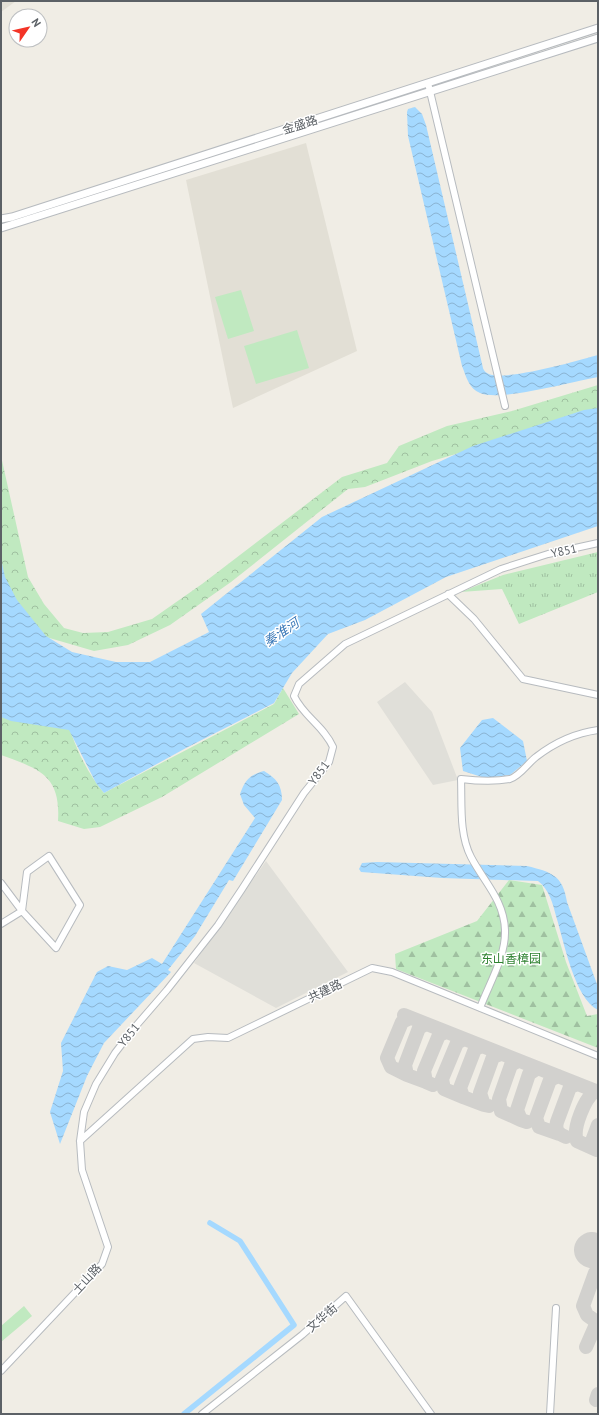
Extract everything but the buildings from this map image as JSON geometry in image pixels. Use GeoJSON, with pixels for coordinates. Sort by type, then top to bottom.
{"type":"FeatureCollection","features":[{"type":"Feature","properties":{"kind":"street","name":"金盛路"},"geometry":{"type":"LineString","coordinates":[[1,219],[12,217],[428,84],[598,28]]}},
{"type":"Feature","properties":{"kind":"street","name":"金盛路"},"geometry":{"type":"LineString","coordinates":[[1,228],[598,38]]}},
{"type":"Feature","properties":{"kind":"street"},"geometry":{"type":"LineString","coordinates":[[428,84],[505,406]]}},
{"type":"Feature","properties":{"kind":"street","name":"Y851"},"geometry":{"type":"LineString","coordinates":[[80,1141],[84,1112],[96,1084],[115,1053],[135,1027],[168,990],[218,925],[304,793],[329,762],[333,747],[327,734],[299,707],[294,696],[299,684],[345,644],[501,569],[548,554],[598,543]]}},
{"type":"Feature","properties":{"kind":"street"},"geometry":{"type":"LineString","coordinates":[[448,594],[474,619],[523,679],[598,695]]}},
{"type":"Feature","properties":{"kind":"street"},"geometry":{"type":"LineString","coordinates":[[480,1008],[501,955],[505,931],[498,899],[471,856],[466,841],[462,818],[461,779],[483,781],[512,778],[536,756],[562,741],[588,731],[598,730]]}},
{"type":"Feature","properties":{"kind":"street"},"geometry":{"type":"LineString","coordinates":[[1,883],[22,911],[56,948],[80,905],[49,856],[27,872],[22,911]]}},
{"type":"Feature","properties":{"kind":"street"},"geometry":{"type":"LineString","coordinates":[[1,924],[22,911]]}},
{"type":"Feature","properties":{"kind":"street","name":"共建路"},"geometry":{"type":"LineString","coordinates":[[80,1141],[192,1039],[208,1037],[228,1038],[372,968],[392,972],[598,1056]]}},
{"type":"Feature","properties":{"kind":"street","name":"土山路"},"geometry":{"type":"LineString","coordinates":[[1,1371],[102,1264],[108,1247],[82,1170],[80,1141]]}},
{"type":"Feature","properties":{"kind":"street","name":"文华街"},"geometry":{"type":"LineString","coordinates":[[202,1414],[302,1335],[346,1296],[431,1414]]}},
{"type":"Feature","properties":{"kind":"street"},"geometry":{"type":"LineString","coordinates":[[550,1414],[556,1308]]}},
{"type":"Feature","properties":{"kind":"shaded area"},"geometry":{"type":"Polygon","coordinates":[[[1,1],[16,1],[1,12],[1,1]]]}},
{"type":"Feature","properties":{"kind":"shaded area"},"geometry":{"type":"Polygon","coordinates":[[[306,143],[357,351],[233,408],[186,180],[306,143]]]}},
{"type":"Feature","properties":{"kind":"shaded area"},"geometry":{"type":"Polygon","coordinates":[[[405,682],[432,712],[458,780],[433,785],[377,702],[405,682]]]}},
{"type":"Feature","properties":{"kind":"shaded area"},"geometry":{"type":"Polygon","coordinates":[[[266,861],[348,972],[276,1008],[194,963],[266,861]]]}},
{"type":"Feature","properties":{"kind":"green space"},"geometry":{"type":"Polygon","coordinates":[[[241,290],[254,331],[228,339],[215,297],[241,290]]]}},
{"type":"Feature","properties":{"kind":"green space"},"geometry":{"type":"Polygon","coordinates":[[[297,330],[309,368],[256,384],[244,346],[297,330]]]}},
{"type":"Feature","properties":{"kind":"green space"},"geometry":{"type":"Polygon","coordinates":[[[598,385],[598,412],[432,461],[365,487],[348,489],[231,582],[170,625],[128,645],[94,651],[46,637],[66,719],[73,739],[92,776],[104,793],[274,704],[283,688],[299,714],[162,797],[100,827],[84,829],[58,821],[56,793],[45,776],[37,770],[1,755],[1,456],[28,577],[44,604],[64,628],[83,633],[108,632],[152,619],[202,584],[342,477],[387,463],[399,446],[447,426],[512,411],[598,385]]]}},
{"type":"Feature","properties":{"kind":"green space"},"geometry":{"type":"Polygon","coordinates":[[[598,552],[598,592],[519,624],[502,589],[461,592],[503,575],[598,552]]]}},
{"type":"Feature","properties":{"kind":"green space","name":"东山香樟园"},"geometry":{"type":"Polygon","coordinates":[[[509,880],[542,885],[566,962],[587,1016],[598,1014],[598,1048],[396,969],[395,954],[477,921],[509,880]]]}},
{"type":"Feature","properties":{"kind":"green space"},"geometry":{"type":"Polygon","coordinates":[[[24,1306],[32,1316],[1,1342],[1,1326],[24,1306]]]}},
{"type":"Feature","properties":{"kind":"water"},"geometry":{"type":"Polygon","coordinates":[[[415,107],[422,114],[426,125],[484,370],[487,373],[495,375],[524,373],[559,366],[598,355],[598,377],[538,390],[504,395],[480,393],[473,388],[462,366],[408,136],[407,112],[408,109],[415,107]]]}},
{"type":"Feature","properties":{"kind":"water","name":"秦淮河"},"geometry":{"type":"Polygon","coordinates":[[[598,408],[598,526],[446,577],[365,620],[328,634],[292,673],[274,703],[186,748],[104,793],[96,783],[69,730],[11,721],[1,717],[1,559],[5,577],[17,600],[46,636],[72,652],[116,662],[150,662],[209,632],[201,614],[322,517],[473,446],[584,410],[598,408]]]}},
{"type":"Feature","properties":{"kind":"water"},"geometry":{"type":"Polygon","coordinates":[[[493,718],[523,741],[527,761],[510,775],[485,778],[463,771],[460,748],[482,720],[493,718]]]}},
{"type":"Feature","properties":{"kind":"water"},"geometry":{"type":"Polygon","coordinates":[[[264,771],[278,782],[282,800],[233,881],[229,880],[195,936],[168,970],[171,972],[104,1043],[87,1076],[60,1144],[50,1112],[63,1071],[61,1043],[97,972],[108,966],[127,970],[152,958],[162,964],[255,818],[244,805],[240,794],[244,785],[251,776],[264,771]]]}},
{"type":"Feature","properties":{"kind":"water"},"geometry":{"type":"Polygon","coordinates":[[[377,862],[527,866],[543,870],[554,876],[559,880],[565,893],[598,987],[598,1010],[590,1004],[582,994],[576,982],[566,954],[552,902],[548,892],[538,881],[442,878],[361,872],[359,869],[362,863],[377,862]]]}},
{"type":"Feature","properties":{"kind":"waterway"},"geometry":{"type":"LineString","coordinates":[[184,1414],[294,1325],[240,1241],[210,1223]]}},
{"type":"Feature","properties":{"kind":"taxiway"},"geometry":{"type":"LineString","coordinates":[[404,1015],[598,1092]]}},
{"type":"Feature","properties":{"kind":"taxiway"},"geometry":{"type":"LineString","coordinates":[[407,1075],[391,1067],[387,1058],[402,1022],[410,1018]]}},
{"type":"Feature","properties":{"kind":"taxiway"},"geometry":{"type":"LineString","coordinates":[[426,1024],[419,1028],[405,1065],[407,1075],[426,1082]]}},
{"type":"Feature","properties":{"kind":"taxiway"},"geometry":{"type":"LineString","coordinates":[[433,1085],[426,1082],[424,1071],[439,1035],[446,1032]]}},
{"type":"Feature","properties":{"kind":"taxiway"},"geometry":{"type":"LineString","coordinates":[[463,1097],[444,1089],[442,1079],[457,1043],[464,1039]]}},
{"type":"Feature","properties":{"kind":"taxiway"},"geometry":{"type":"LineString","coordinates":[[482,1046],[475,1049],[460,1088],[463,1097],[484,1105]]}},
{"type":"Feature","properties":{"kind":"taxiway"},"geometry":{"type":"LineString","coordinates":[[489,1106],[484,1105],[480,1093],[493,1057],[501,1054]]}},
{"type":"Feature","properties":{"kind":"taxiway"},"geometry":{"type":"LineString","coordinates":[[518,1061],[511,1065],[499,1099],[501,1111],[521,1120]]}},
{"type":"Feature","properties":{"kind":"taxiway"},"geometry":{"type":"LineString","coordinates":[[527,1122],[521,1120],[517,1110],[529,1074],[538,1068]]}},
{"type":"Feature","properties":{"kind":"taxiway"},"geometry":{"type":"LineString","coordinates":[[558,1076],[550,1080],[536,1118],[539,1127],[559,1134]]}},
{"type":"Feature","properties":{"kind":"taxiway"},"geometry":{"type":"LineString","coordinates":[[566,1137],[561,1135],[558,1131],[556,1127],[557,1122],[570,1087],[578,1084]]}},
{"type":"Feature","properties":{"kind":"taxiway"},"geometry":{"type":"LineString","coordinates":[[596,1091],[592,1094],[580,1114],[576,1129],[576,1136],[577,1141],[597,1150]]}},
{"type":"Feature","properties":{"kind":"taxiway"},"geometry":{"type":"LineString","coordinates":[[598,1125],[592,1141],[598,1150]]}},
{"type":"Feature","properties":{"kind":"taxiway"},"geometry":{"type":"LineString","coordinates":[[598,1269],[595,1273],[583,1306],[587,1315],[598,1323]]}},
{"type":"Feature","properties":{"kind":"taxiway"},"geometry":{"type":"LineString","coordinates":[[586,1347],[597,1322]]}},
{"type":"Feature","properties":{"kind":"taxiway"},"geometry":{"type":"LineString","coordinates":[[596,1400],[598,1394]]}},
{"type":"Feature","properties":{"kind":"runway"},"geometry":{"type":"LineString","coordinates":[[592,1250],[598,1252]]}}]}
